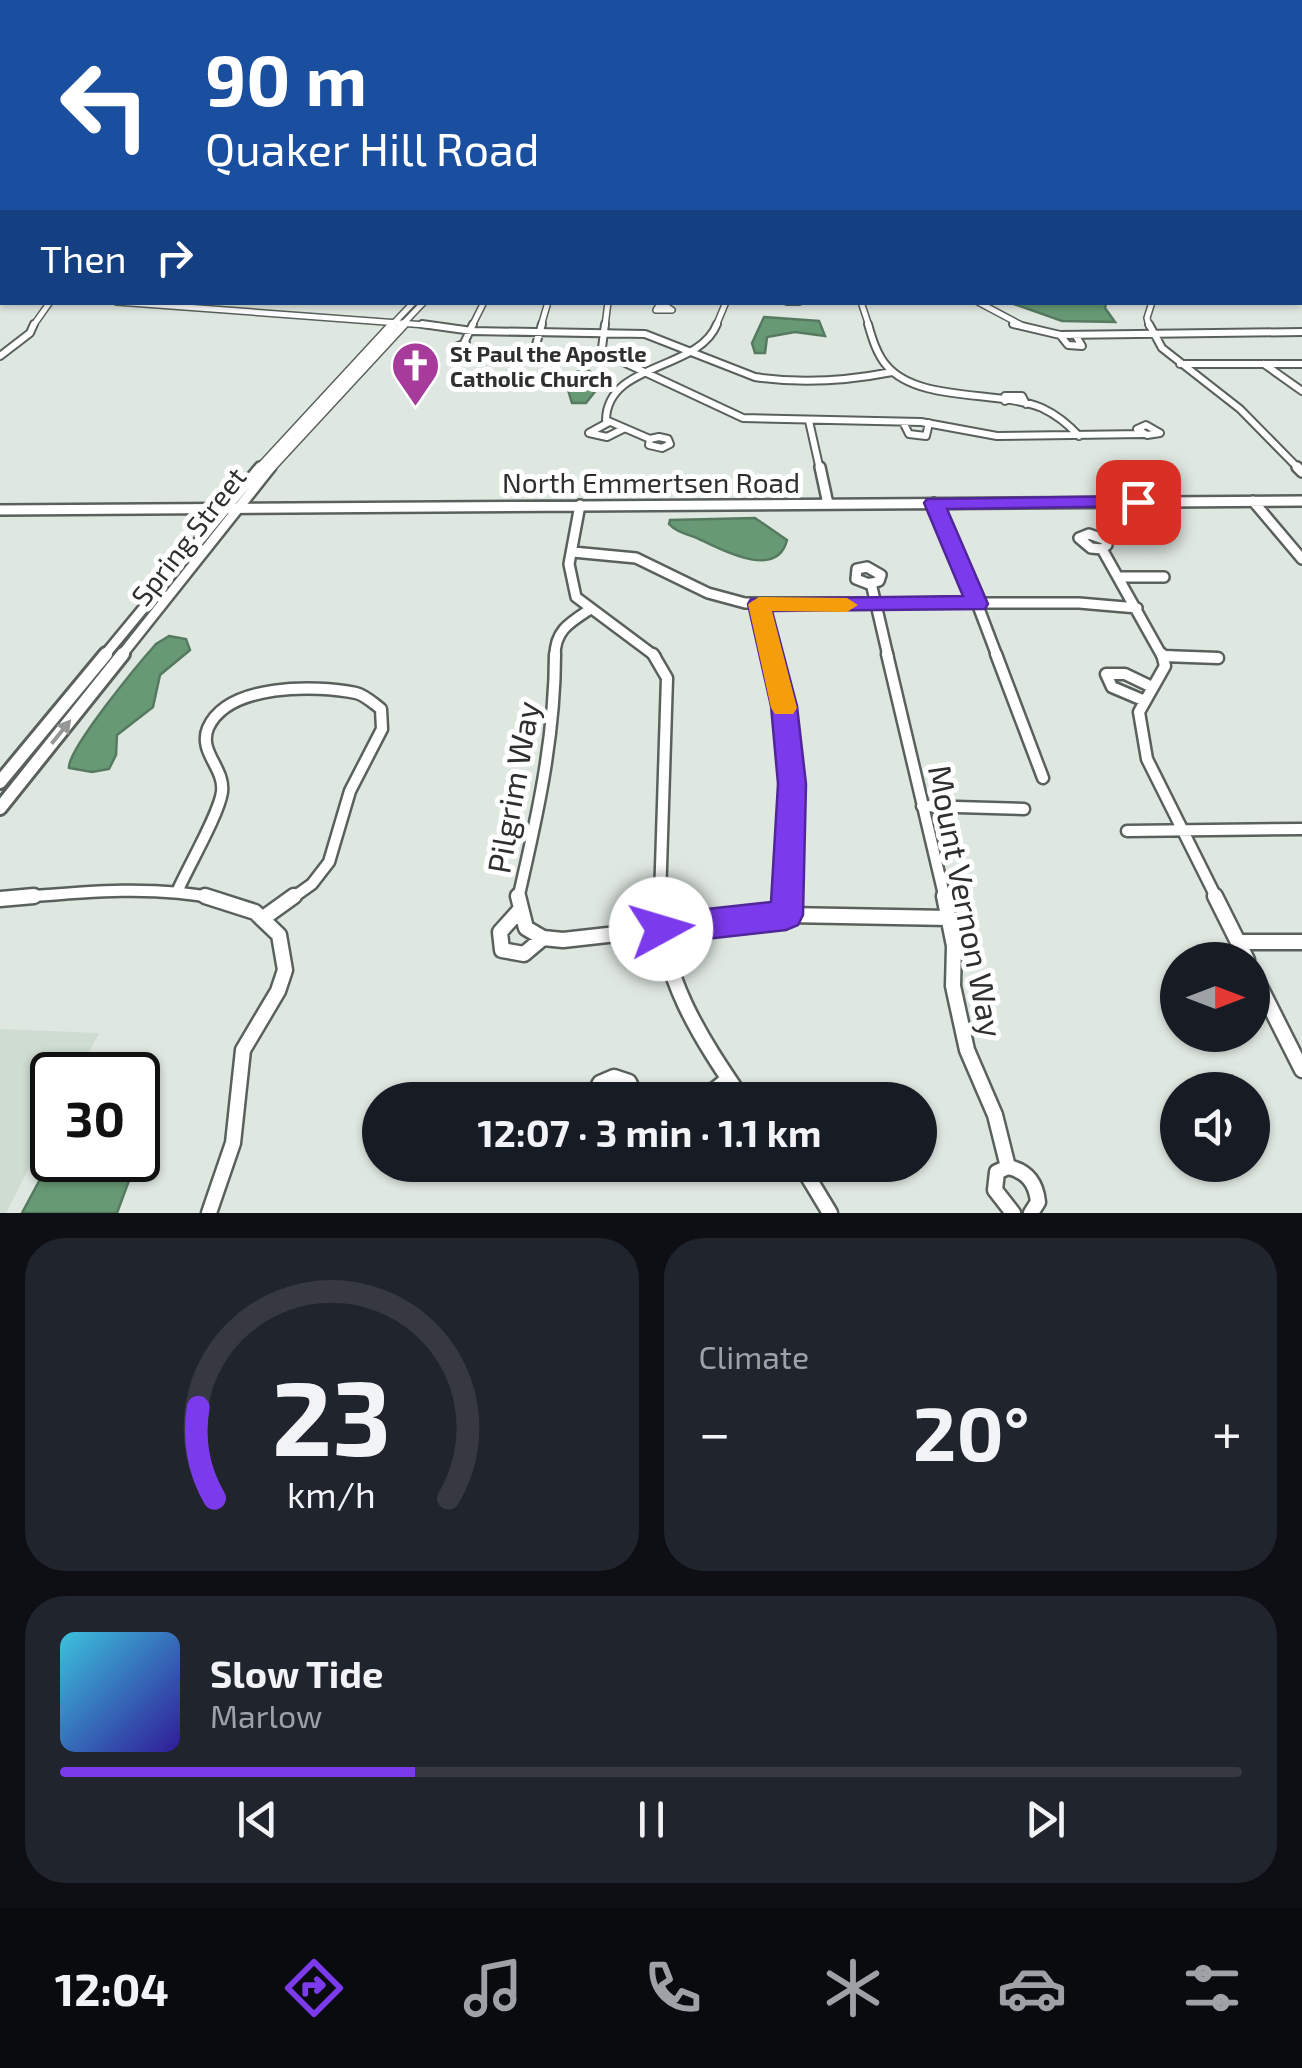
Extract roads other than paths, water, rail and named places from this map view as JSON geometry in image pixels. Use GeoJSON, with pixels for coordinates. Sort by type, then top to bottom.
{"type":"FeatureCollection","features":[{"type":"Feature","properties":{"kind":"main road","name":"Spring Street"},"geometry":{"type":"LineString","coordinates":[[400,322],[412,305]]}},
{"type":"Feature","properties":{"kind":"main road","name":"Spring Street"},"geometry":{"type":"LineString","coordinates":[[0,782],[225,508],[420,305]]}},
{"type":"Feature","properties":{"kind":"main road","name":"Spring Street"},"geometry":{"type":"LineString","coordinates":[[0,808],[240,508],[264,469]]}},
{"type":"Feature","properties":{"kind":"main road"},"geometry":{"type":"LineString","coordinates":[[186,555],[202,556],[204,545],[227,515],[225,508]]}},
{"type":"Feature","properties":{"kind":"main road"},"geometry":{"type":"LineString","coordinates":[[94,667],[112,668]]}},
{"type":"Feature","properties":{"kind":"street"},"geometry":{"type":"LineString","coordinates":[[0,356],[30,334],[38,313],[47,305]]}},
{"type":"Feature","properties":{"kind":"street"},"geometry":{"type":"LineString","coordinates":[[159,305],[400,322],[472,331],[650,334],[755,377],[856,380],[892,372],[962,395],[1005,401],[1005,396],[1022,396],[1026,404],[1064,418],[1079,436]]}},
{"type":"Feature","properties":{"kind":"street"},"geometry":{"type":"LineString","coordinates":[[464,343],[483,305]]}},
{"type":"Feature","properties":{"kind":"street"},"geometry":{"type":"LineString","coordinates":[[536,348],[547,305]]}},
{"type":"Feature","properties":{"kind":"street"},"geometry":{"type":"LineString","coordinates":[[608,305],[606,354],[744,418],[929,423],[997,436],[1144,434]]}},
{"type":"Feature","properties":{"kind":"street"},"geometry":{"type":"LineString","coordinates":[[650,439],[609,422],[604,413],[612,395],[712,337],[725,305]]}},
{"type":"Feature","properties":{"kind":"street"},"geometry":{"type":"LineString","coordinates":[[862,305],[883,361],[892,372]]}},
{"type":"Feature","properties":{"kind":"street"},"geometry":{"type":"LineString","coordinates":[[983,305],[1013,324],[1060,335],[1302,332]]}},
{"type":"Feature","properties":{"kind":"street"},"geometry":{"type":"LineString","coordinates":[[1150,305],[1145,316],[1154,335],[1177,364],[1242,410],[1302,472]]}},
{"type":"Feature","properties":{"kind":"street"},"geometry":{"type":"LineString","coordinates":[[1060,335],[1068,345],[1082,346],[1076,336]]}},
{"type":"Feature","properties":{"kind":"street"},"geometry":{"type":"LineString","coordinates":[[1177,364],[1302,364]]}},
{"type":"Feature","properties":{"kind":"street"},"geometry":{"type":"LineString","coordinates":[[1264,364],[1302,391]]}},
{"type":"Feature","properties":{"kind":"street"},"geometry":{"type":"LineString","coordinates":[[810,421],[828,504]]}},
{"type":"Feature","properties":{"kind":"street"},"geometry":{"type":"LineString","coordinates":[[609,422],[594,427],[590,433],[607,437],[623,429]]}},
{"type":"Feature","properties":{"kind":"street"},"geometry":{"type":"LineString","coordinates":[[903,422],[909,434],[918,437],[926,436],[929,423]]}},
{"type":"Feature","properties":{"kind":"street","name":"North Emmertsen Road"},"geometry":{"type":"LineString","coordinates":[[0,510],[1302,501]]}},
{"type":"Feature","properties":{"kind":"street"},"geometry":{"type":"LineString","coordinates":[[1252,502],[1302,559]]}},
{"type":"Feature","properties":{"kind":"street"},"geometry":{"type":"LineString","coordinates":[[934,503],[956,548],[1043,778]]}},
{"type":"Feature","properties":{"kind":"street"},"geometry":{"type":"LineString","coordinates":[[580,505],[570,585],[589,610],[643,641],[658,658],[667,678],[661,929],[682,1002],[727,1080],[724,1082]]}},
{"type":"Feature","properties":{"kind":"street"},"geometry":{"type":"LineString","coordinates":[[1102,549],[1165,666],[1139,712],[1147,759],[1238,942]]}},
{"type":"Feature","properties":{"kind":"street"},"geometry":{"type":"LineString","coordinates":[[572,552],[629,556],[715,596],[759,604],[1079,603],[1137,608]]}},
{"type":"Feature","properties":{"kind":"street"},"geometry":{"type":"LineString","coordinates":[[1118,577],[1164,577]]}},
{"type":"Feature","properties":{"kind":"street","name":"Mount Vernon Way"},"geometry":{"type":"LineString","coordinates":[[871,583],[949,918],[954,946],[952,986],[967,1050],[996,1115],[1008,1166]]}},
{"type":"Feature","properties":{"kind":"street"},"geometry":{"type":"LineString","coordinates":[[759,604],[784,706],[792,784],[786,915]]}},
{"type":"Feature","properties":{"kind":"street","name":"Pilgrim Way"},"geometry":{"type":"LineString","coordinates":[[526,928],[518,912],[556,706],[555,640],[566,624],[589,610]]}},
{"type":"Feature","properties":{"kind":"street"},"geometry":{"type":"LineString","coordinates":[[1162,656],[1218,658]]}},
{"type":"Feature","properties":{"kind":"street"},"geometry":{"type":"LineString","coordinates":[[1145,701],[1112,687],[1106,674],[1125,674],[1152,687]]}},
{"type":"Feature","properties":{"kind":"street"},"geometry":{"type":"LineString","coordinates":[[178,890],[222,794],[220,772],[206,749],[207,730],[232,704],[266,690],[359,693],[377,705],[383,720],[377,741],[350,791],[326,866],[312,884],[262,919]]}},
{"type":"Feature","properties":{"kind":"street"},"geometry":{"type":"LineString","coordinates":[[922,806],[1024,810]]}},
{"type":"Feature","properties":{"kind":"street"},"geometry":{"type":"LineString","coordinates":[[1127,831],[1302,829]]}},
{"type":"Feature","properties":{"kind":"street"},"geometry":{"type":"LineString","coordinates":[[0,899],[178,890],[221,898],[262,919],[279,934],[286,952],[285,974],[243,1050],[236,1078],[238,1114],[232,1147],[209,1213]]}},
{"type":"Feature","properties":{"kind":"street"},"geometry":{"type":"LineString","coordinates":[[518,912],[500,932],[502,950],[524,954],[543,938]]}},
{"type":"Feature","properties":{"kind":"street"},"geometry":{"type":"LineString","coordinates":[[526,928],[543,938],[563,940],[786,915],[949,918]]}},
{"type":"Feature","properties":{"kind":"street"},"geometry":{"type":"LineString","coordinates":[[1270,942],[1302,942]]}},
{"type":"Feature","properties":{"kind":"street"},"geometry":{"type":"LineString","coordinates":[[1270,1007],[1302,1070]]}},
{"type":"Feature","properties":{"kind":"street"},"geometry":{"type":"LineString","coordinates":[[603,1082],[614,1078],[628,1082]]}},
{"type":"Feature","properties":{"kind":"street","name":"Mount Vernon Way"},"geometry":{"type":"LineString","coordinates":[[1008,1166],[998,1172],[993,1184],[998,1199],[1013,1213]]}},
{"type":"Feature","properties":{"kind":"street","name":"Mount Vernon Way"},"geometry":{"type":"LineString","coordinates":[[1008,1166],[1023,1172],[1035,1185],[1038,1202],[1031,1213]]}},
{"type":"Feature","properties":{"kind":"street"},"geometry":{"type":"LineString","coordinates":[[811,1182],[830,1213]]}},
{"type":"Feature","properties":{"kind":"place","name":"St Paul the Apostle Catholic Church"},"geometry":{"type":"Point","coordinates":[415,408]}}]}
